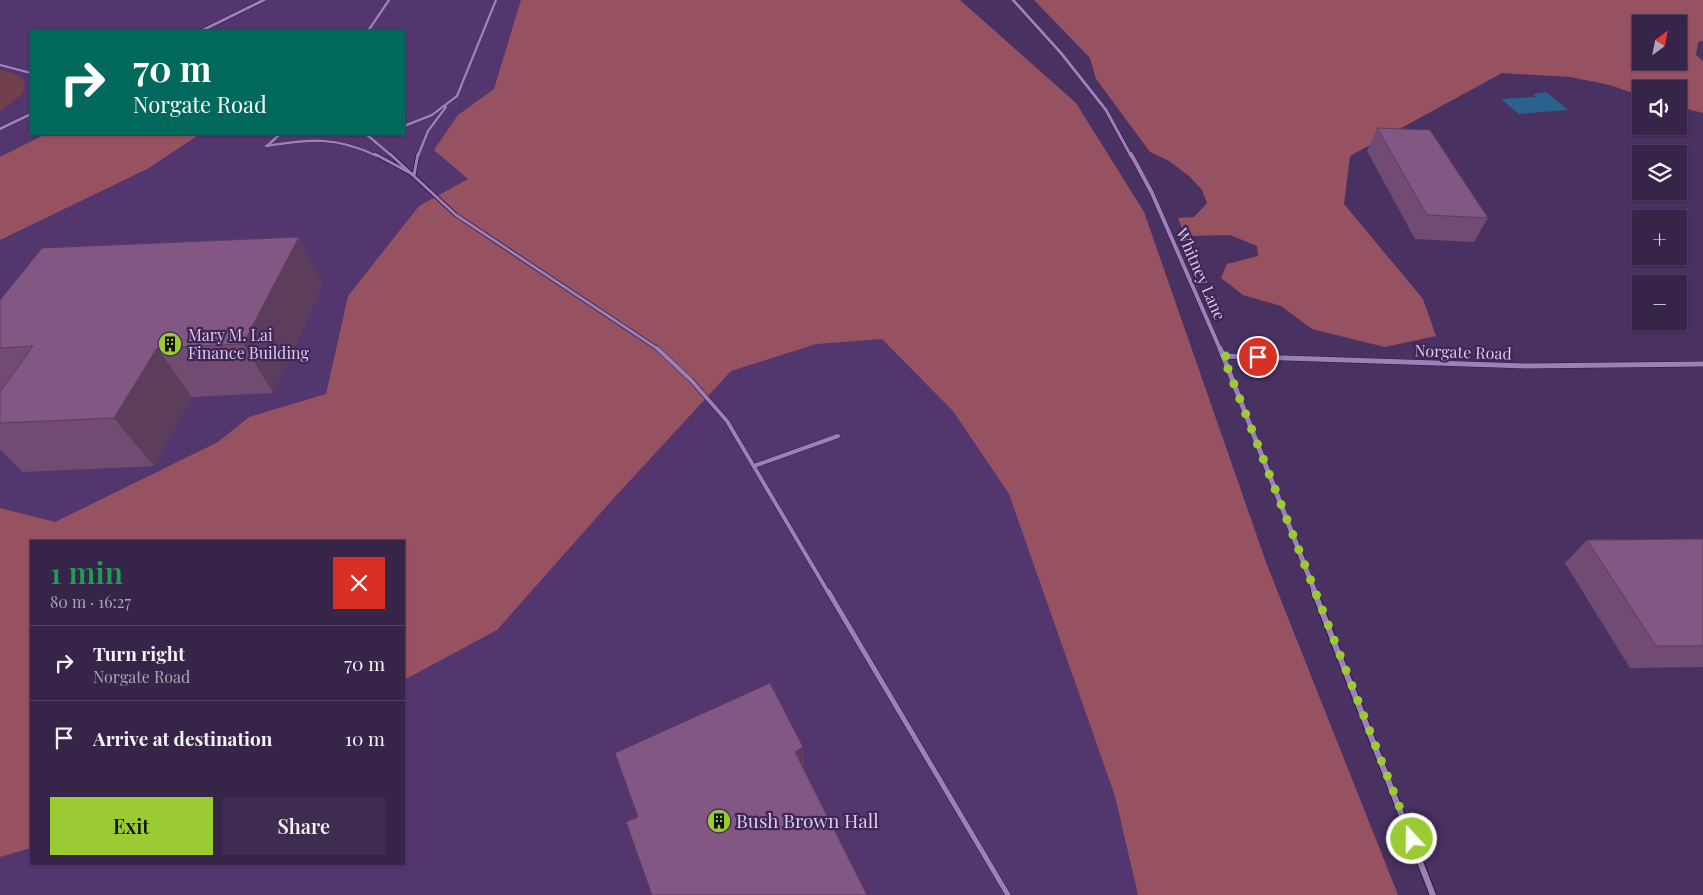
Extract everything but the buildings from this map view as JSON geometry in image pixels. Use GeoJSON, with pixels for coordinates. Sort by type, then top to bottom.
{"type":"FeatureCollection","features":[{"type":"Feature","properties":{"kind":"street"},"geometry":{"type":"LineString","coordinates":[[203,30],[264,0]]}},
{"type":"Feature","properties":{"kind":"street","name":"Whitney Lane"},"geometry":{"type":"LineString","coordinates":[[1013,0],[1061,53],[1106,110],[1152,193],[1223,356],[1433,895]]}},
{"type":"Feature","properties":{"kind":"street"},"geometry":{"type":"LineString","coordinates":[[0,129],[30,114]]}},
{"type":"Feature","properties":{"kind":"street","name":"Norgate Road"},"geometry":{"type":"LineString","coordinates":[[1223,356],[1527,366],[1703,364]]}},
{"type":"Feature","properties":{"kind":"lane"},"geometry":{"type":"LineString","coordinates":[[369,30],[389,0]]}},
{"type":"Feature","properties":{"kind":"lane"},"geometry":{"type":"LineString","coordinates":[[414,175],[417,152],[429,126],[457,96],[496,0]]}},
{"type":"Feature","properties":{"kind":"lane"},"geometry":{"type":"LineString","coordinates":[[0,65],[30,72]]}},
{"type":"Feature","properties":{"kind":"lane"},"geometry":{"type":"LineString","coordinates":[[405,126],[429,117],[446,108]]}},
{"type":"Feature","properties":{"kind":"lane"},"geometry":{"type":"LineString","coordinates":[[279,135],[266,146],[303,140],[324,139],[349,144],[414,175]]}},
{"type":"Feature","properties":{"kind":"lane"},"geometry":{"type":"LineString","coordinates":[[367,135],[414,175],[454,213],[521,260],[650,344],[693,381],[727,421],[1008,895]]}},
{"type":"Feature","properties":{"kind":"lane"},"geometry":{"type":"LineString","coordinates":[[754,466],[838,436]]}},
{"type":"Feature","properties":{"kind":"shaded area"},"geometry":{"type":"Polygon","coordinates":[[[0,0],[960,0],[1076,103],[1144,212],[1267,565],[1398,895],[0,895],[0,0]]]}},
{"type":"Feature","properties":{"kind":"shaded area"},"geometry":{"type":"Polygon","coordinates":[[[521,0],[960,0],[1076,103],[1144,212],[1267,565],[1398,895],[1138,895],[1115,796],[1009,494],[953,411],[882,339],[816,344],[731,371],[613,499],[497,630],[405,679],[405,540],[30,540],[30,848],[0,857],[0,508],[55,522],[218,442],[249,417],[326,394],[348,296],[419,206],[468,179],[434,150],[458,115],[494,89],[521,0]]]}},
{"type":"Feature","properties":{"kind":"shaded area"},"geometry":{"type":"Polygon","coordinates":[[[1034,0],[1703,0],[1703,41],[1698,42],[1696,55],[1703,61],[1703,113],[1687,109],[1687,80],[1632,80],[1632,93],[1610,85],[1570,77],[1502,73],[1350,156],[1344,204],[1423,299],[1436,336],[1385,347],[1312,329],[1281,306],[1243,295],[1221,278],[1227,264],[1258,256],[1257,246],[1230,235],[1185,236],[1178,218],[1194,217],[1207,203],[1202,190],[1189,176],[1169,161],[1150,152],[1096,79],[1090,58],[1034,0]]]}},
{"type":"Feature","properties":{"kind":"shaded area"},"geometry":{"type":"Polygon","coordinates":[[[0,70],[23,78],[25,85],[22,94],[0,111],[0,70]]]}},
{"type":"Feature","properties":{"kind":"shaded area"},"geometry":{"type":"Polygon","coordinates":[[[44,135],[198,135],[149,168],[0,240],[0,157],[44,135]]]}},
{"type":"Feature","properties":{"kind":"water"},"geometry":{"type":"Polygon","coordinates":[[[1546,92],[1568,110],[1519,114],[1501,99],[1536,97],[1533,94],[1546,92]]]}},
{"type":"Feature","properties":{"kind":"place","name":"Mary M. Lai Finance Building"},"geometry":{"type":"Point","coordinates":[170,344]}},
{"type":"Feature","properties":{"kind":"place","name":"Bush Brown Hall"},"geometry":{"type":"Point","coordinates":[719,821]}},
{"type":"Feature","properties":{"kind":"route"},"geometry":{"type":"LineString","coordinates":[[1258,357],[1223,356],[1412,839]]}}]}
